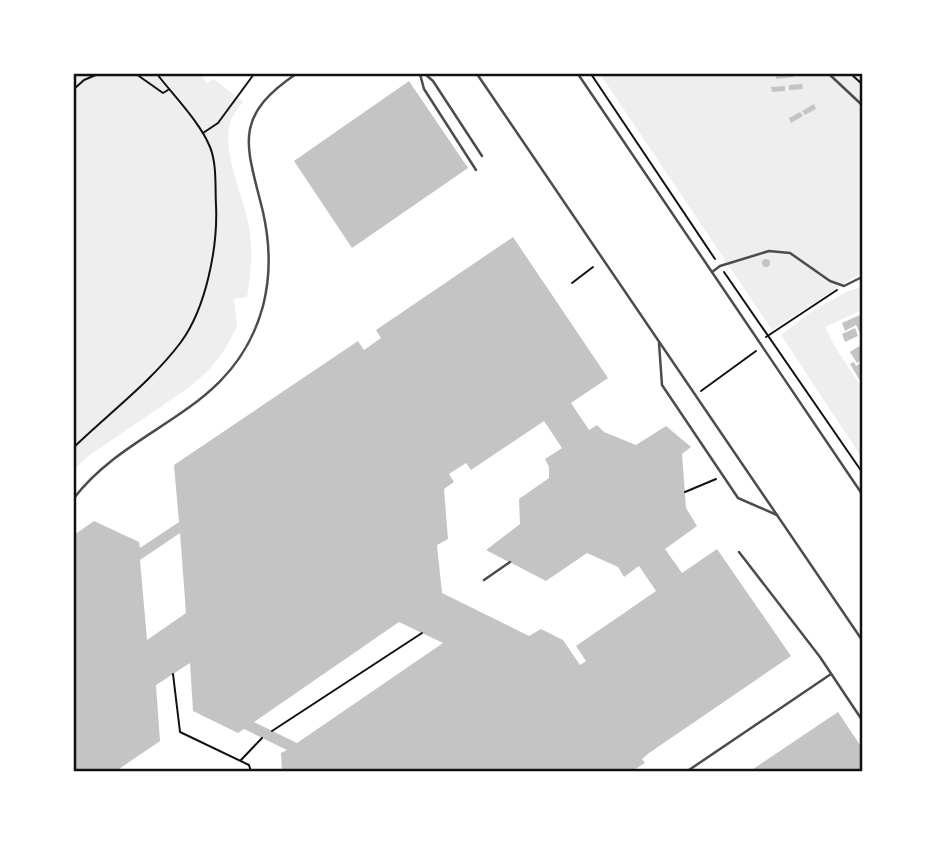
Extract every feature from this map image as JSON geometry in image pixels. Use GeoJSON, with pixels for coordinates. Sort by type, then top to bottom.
{"type":"FeatureCollection","features":[{"type":"Feature","properties":{"kind":"lane"},"geometry":{"type":"LineString","coordinates":[[74,498],[85,484],[113,460],[206,397],[227,375],[245,350],[262,307],[269,265],[263,214],[248,157],[248,133],[257,109],[266,97],[296,74]]}},
{"type":"Feature","properties":{"kind":"lane"},"geometry":{"type":"LineString","coordinates":[[423,74],[433,81],[482,156]]}},
{"type":"Feature","properties":{"kind":"lane"},"geometry":{"type":"LineString","coordinates":[[423,74],[424,89],[476,170]]}},
{"type":"Feature","properties":{"kind":"lane"},"geometry":{"type":"LineString","coordinates":[[477,74],[863,640]]}},
{"type":"Feature","properties":{"kind":"lane"},"geometry":{"type":"LineString","coordinates":[[578,74],[863,494]]}},
{"type":"Feature","properties":{"kind":"lane"},"geometry":{"type":"LineString","coordinates":[[829,74],[863,105]]}},
{"type":"Feature","properties":{"kind":"lane"},"geometry":{"type":"LineString","coordinates":[[712,272],[720,266],[769,251],[790,253],[830,281],[844,286],[863,277]]}},
{"type":"Feature","properties":{"kind":"lane"},"geometry":{"type":"LineString","coordinates":[[658,340],[662,385],[707,453],[738,498],[777,514]]}},
{"type":"Feature","properties":{"kind":"lane"},"geometry":{"type":"LineString","coordinates":[[739,552],[863,720]]}},
{"type":"Feature","properties":{"kind":"lane"},"geometry":{"type":"LineString","coordinates":[[484,580],[510,562]]}},
{"type":"Feature","properties":{"kind":"lane"},"geometry":{"type":"LineString","coordinates":[[686,772],[831,674]]}},
{"type":"Feature","properties":{"kind":"path"},"geometry":{"type":"LineString","coordinates":[[74,89],[84,80],[98,74]]}},
{"type":"Feature","properties":{"kind":"path"},"geometry":{"type":"LineString","coordinates":[[136,74],[163,93],[169,89]]}},
{"type":"Feature","properties":{"kind":"path"},"geometry":{"type":"LineString","coordinates":[[74,447],[161,365],[182,341],[199,306],[211,269],[217,226],[214,164],[210,147],[157,74]]}},
{"type":"Feature","properties":{"kind":"path"},"geometry":{"type":"LineString","coordinates":[[202,134],[218,123],[254,74]]}},
{"type":"Feature","properties":{"kind":"path"},"geometry":{"type":"LineString","coordinates":[[591,74],[863,472]]}},
{"type":"Feature","properties":{"kind":"path"},"geometry":{"type":"LineString","coordinates":[[851,74],[863,84]]}},
{"type":"Feature","properties":{"kind":"path"},"geometry":{"type":"LineString","coordinates":[[572,282],[593,267]]}},
{"type":"Feature","properties":{"kind":"path"},"geometry":{"type":"LineString","coordinates":[[760,342],[844,286]]}},
{"type":"Feature","properties":{"kind":"path"},"geometry":{"type":"LineString","coordinates":[[695,394],[763,347]]}},
{"type":"Feature","properties":{"kind":"path"},"geometry":{"type":"LineString","coordinates":[[685,492],[716,478]]}},
{"type":"Feature","properties":{"kind":"path"},"geometry":{"type":"LineString","coordinates":[[272,731],[422,633]]}},
{"type":"Feature","properties":{"kind":"path"},"geometry":{"type":"LineString","coordinates":[[173,674],[180,732],[249,765],[251,772]]}},
{"type":"Feature","properties":{"kind":"path"},"geometry":{"type":"LineString","coordinates":[[241,761],[262,738]]}},
{"type":"Feature","properties":{"kind":"shaded area"},"geometry":{"type":"Polygon","coordinates":[[[74,74],[200,74],[207,83],[214,79],[243,102],[231,120],[228,145],[249,227],[251,253],[247,297],[234,299],[237,327],[208,371],[188,388],[87,457],[74,470],[74,74]]]}},
{"type":"Feature","properties":{"kind":"shaded area"},"geometry":{"type":"Polygon","coordinates":[[[600,74],[862,74],[862,272],[772,330],[600,74]]]}},
{"type":"Feature","properties":{"kind":"shaded area"},"geometry":{"type":"Polygon","coordinates":[[[862,287],[862,310],[825,327],[862,388],[862,458],[781,335],[809,313],[848,291],[862,287]]]}},
{"type":"Feature","properties":{"kind":"building"},"geometry":{"type":"Polygon","coordinates":[[[776,74],[794,74],[794,77],[776,79],[776,74]]]}},
{"type":"Feature","properties":{"kind":"building"},"geometry":{"type":"Polygon","coordinates":[[[409,81],[468,168],[352,248],[294,161],[409,81]]]}},
{"type":"Feature","properties":{"kind":"building"},"geometry":{"type":"Polygon","coordinates":[[[802,84],[803,89],[789,90],[789,85],[802,84]]]}},
{"type":"Feature","properties":{"kind":"building"},"geometry":{"type":"Polygon","coordinates":[[[785,86],[785,91],[772,92],[771,87],[785,86]]]}},
{"type":"Feature","properties":{"kind":"building"},"geometry":{"type":"Polygon","coordinates":[[[814,104],[816,109],[805,115],[802,111],[814,104]]]}},
{"type":"Feature","properties":{"kind":"building"},"geometry":{"type":"Polygon","coordinates":[[[800,112],[803,116],[791,123],[789,118],[800,112]]]}},
{"type":"Feature","properties":{"kind":"building"},"geometry":{"type":"Polygon","coordinates":[[[513,237],[608,378],[571,403],[589,430],[597,425],[604,432],[636,445],[666,426],[691,447],[682,454],[686,508],[697,526],[665,549],[682,573],[717,549],[791,656],[649,753],[642,759],[645,763],[632,771],[282,771],[281,753],[287,750],[244,729],[238,733],[193,711],[190,663],[156,685],[160,741],[116,771],[74,771],[74,535],[94,521],[139,542],[140,548],[179,522],[174,465],[358,341],[364,350],[381,338],[376,330],[513,237]],[[544,421],[471,470],[466,463],[449,474],[454,482],[444,489],[448,539],[437,545],[442,593],[529,636],[541,629],[563,640],[580,665],[586,661],[576,646],[656,591],[639,566],[624,577],[618,567],[587,553],[546,581],[486,550],[520,524],[519,499],[549,478],[549,467],[545,459],[562,448],[544,421]],[[180,533],[140,560],[147,640],[186,613],[180,533]],[[399,622],[254,722],[297,743],[443,643],[399,622]]]}},
{"type":"Feature","properties":{"kind":"building"},"geometry":{"type":"Polygon","coordinates":[[[766,259],[770,263],[766,267],[762,263],[766,259]]]}},
{"type":"Feature","properties":{"kind":"building"},"geometry":{"type":"Polygon","coordinates":[[[862,314],[862,332],[860,333],[856,325],[845,331],[842,323],[862,314]]]}},
{"type":"Feature","properties":{"kind":"building"},"geometry":{"type":"Polygon","coordinates":[[[855,328],[858,336],[845,342],[842,334],[855,328]]]}},
{"type":"Feature","properties":{"kind":"building"},"geometry":{"type":"Polygon","coordinates":[[[859,346],[862,360],[857,363],[850,352],[859,346]]]}},
{"type":"Feature","properties":{"kind":"building"},"geometry":{"type":"Polygon","coordinates":[[[854,362],[856,366],[862,362],[862,384],[850,364],[854,362]]]}},
{"type":"Feature","properties":{"kind":"building"},"geometry":{"type":"Polygon","coordinates":[[[838,712],[862,748],[862,771],[750,771],[838,712]]]}}]}
